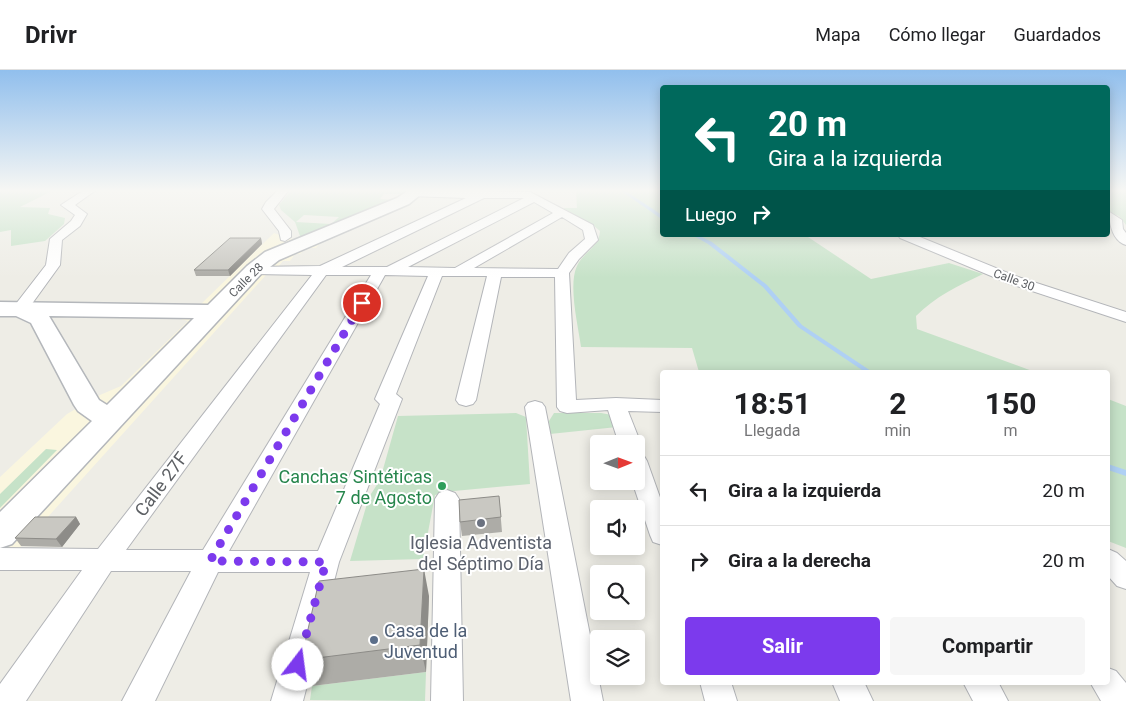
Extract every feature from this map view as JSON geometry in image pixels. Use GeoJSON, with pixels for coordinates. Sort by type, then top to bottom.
{"type":"FeatureCollection","features":[{"type":"Feature","properties":{"kind":"street"},"geometry":{"type":"LineString","coordinates":[[10,309],[53,265],[56,239],[78,219]]}},
{"type":"Feature","properties":{"kind":"street"},"geometry":{"type":"LineString","coordinates":[[276,219],[285,231],[278,251],[322,270],[562,274]]}},
{"type":"Feature","properties":{"kind":"street","name":"Calle 28"},"geometry":{"type":"LineString","coordinates":[[0,534],[215,312],[278,251],[355,219]]}},
{"type":"Feature","properties":{"kind":"street"},"geometry":{"type":"LineString","coordinates":[[322,270],[429,219]]}},
{"type":"Feature","properties":{"kind":"street"},"geometry":{"type":"LineString","coordinates":[[138,701],[210,561],[385,271],[483,219]]}},
{"type":"Feature","properties":{"kind":"street"},"geometry":{"type":"LineString","coordinates":[[458,272],[550,219]]}},
{"type":"Feature","properties":{"kind":"street"},"geometry":{"type":"LineString","coordinates":[[573,219],[589,228],[592,240],[574,256],[562,274],[567,407],[616,404],[660,406]]}},
{"type":"Feature","properties":{"kind":"street"},"geometry":{"type":"LineString","coordinates":[[1115,219],[1118,230],[1126,241]]}},
{"type":"Feature","properties":{"kind":"street","name":"Calle 30"},"geometry":{"type":"LineString","coordinates":[[909,237],[1013,280],[1126,317]]}},
{"type":"Feature","properties":{"kind":"street","name":"Calle 27F"},"geometry":{"type":"LineString","coordinates":[[7,701],[105,559],[322,270]]}},
{"type":"Feature","properties":{"kind":"street"},"geometry":{"type":"LineString","coordinates":[[288,700],[326,562],[437,272]]}},
{"type":"Feature","properties":{"kind":"street"},"geometry":{"type":"LineString","coordinates":[[466,400],[495,272]]}},
{"type":"Feature","properties":{"kind":"street"},"geometry":{"type":"LineString","coordinates":[[10,309],[215,312]]}},
{"type":"Feature","properties":{"kind":"street"},"geometry":{"type":"LineString","coordinates":[[10,309],[40,319],[88,405],[109,420]]}},
{"type":"Feature","properties":{"kind":"street"},"geometry":{"type":"LineString","coordinates":[[616,404],[627,435]]}},
{"type":"Feature","properties":{"kind":"street"},"geometry":{"type":"LineString","coordinates":[[536,407],[587,701]]}},
{"type":"Feature","properties":{"kind":"street"},"geometry":{"type":"LineString","coordinates":[[645,487],[660,530]]}},
{"type":"Feature","properties":{"kind":"street"},"geometry":{"type":"LineString","coordinates":[[447,499],[447,701]]}},
{"type":"Feature","properties":{"kind":"street"},"geometry":{"type":"LineString","coordinates":[[0,559],[326,562]]}},
{"type":"Feature","properties":{"kind":"street"},"geometry":{"type":"LineString","coordinates":[[1110,560],[1126,564]]}},
{"type":"Feature","properties":{"kind":"street"},"geometry":{"type":"LineString","coordinates":[[1110,561],[1126,578]]}},
{"type":"Feature","properties":{"kind":"street"},"geometry":{"type":"LineString","coordinates":[[716,685],[721,701]]}},
{"type":"Feature","properties":{"kind":"street"},"geometry":{"type":"LineString","coordinates":[[849,685],[857,701]]}},
{"type":"Feature","properties":{"kind":"street"},"geometry":{"type":"LineString","coordinates":[[980,685],[992,701]]}},
{"type":"Feature","properties":{"kind":"street"},"geometry":{"type":"LineString","coordinates":[[1108,685],[1122,701]]}},
{"type":"Feature","properties":{"kind":"shaded area"},"geometry":{"type":"Polygon","coordinates":[[[274,233],[302,242],[321,242],[316,248],[306,248],[300,254],[295,254],[290,261],[283,261],[271,275],[266,275],[0,570],[0,477],[67,414],[100,395],[121,386],[188,321],[177,318],[189,307],[198,307],[274,233]]]}},
{"type":"Feature","properties":{"kind":"green space"},"geometry":{"type":"Polygon","coordinates":[[[0,219],[65,219],[64,224],[45,241],[11,246],[11,230],[0,232],[0,219]]]}},
{"type":"Feature","properties":{"kind":"green space"},"geometry":{"type":"Polygon","coordinates":[[[292,219],[299,219],[296,222],[331,224],[336,219],[346,219],[302,237],[292,219]]]}},
{"type":"Feature","properties":{"kind":"green space"},"geometry":{"type":"Polygon","coordinates":[[[583,219],[660,219],[660,237],[808,237],[871,279],[949,263],[983,274],[931,303],[916,316],[917,329],[1030,370],[698,370],[692,348],[581,347],[574,305],[574,274],[580,261],[597,242],[600,231],[583,219]]]}},
{"type":"Feature","properties":{"kind":"green space"},"geometry":{"type":"Polygon","coordinates":[[[1110,400],[1126,406],[1126,548],[1110,542],[1110,400]]]}},
{"type":"Feature","properties":{"kind":"green space","name":"Canchas Sintéticas 7 de Agosto"},"geometry":{"type":"Polygon","coordinates":[[[516,413],[526,417],[530,484],[454,491],[435,495],[423,559],[350,561],[369,497],[380,480],[398,416],[516,413]]]}},
{"type":"Feature","properties":{"kind":"green space"},"geometry":{"type":"Polygon","coordinates":[[[554,413],[601,413],[612,415],[617,427],[550,434],[549,421],[554,413]]]}},
{"type":"Feature","properties":{"kind":"green space"},"geometry":{"type":"Polygon","coordinates":[[[46,449],[57,450],[0,508],[0,494],[46,449]]]}},
{"type":"Feature","properties":{"kind":"green space"},"geometry":{"type":"Polygon","coordinates":[[[426,672],[425,701],[310,700],[312,686],[426,672]]]}},
{"type":"Feature","properties":{"kind":"building"},"geometry":{"type":"Polygon","coordinates":[[[230,238],[261,238],[228,270],[194,270],[230,238]]]}},
{"type":"Feature","properties":{"kind":"building"},"geometry":{"type":"Polygon","coordinates":[[[499,496],[501,517],[460,522],[459,500],[499,496]]]}},
{"type":"Feature","properties":{"kind":"building"},"geometry":{"type":"Polygon","coordinates":[[[35,517],[76,517],[56,539],[15,538],[35,517]]]}},
{"type":"Feature","properties":{"kind":"building"},"geometry":{"type":"Polygon","coordinates":[[[424,569],[420,645],[301,660],[319,581],[424,569]]]}},
{"type":"Feature","properties":{"kind":"waterway"},"geometry":{"type":"LineString","coordinates":[[698,237],[710,243],[765,286],[800,326],[866,370]]}},
{"type":"Feature","properties":{"kind":"waterway"},"geometry":{"type":"LineString","coordinates":[[1110,468],[1126,473]]}},
{"type":"Feature","properties":{"kind":"place","name":"Canchas Sintéticas 7 de Agosto"},"geometry":{"type":"Point","coordinates":[442,486]}},
{"type":"Feature","properties":{"kind":"place","name":"Iglesia Adventista del Séptimo Día"},"geometry":{"type":"Point","coordinates":[481,523]}},
{"type":"Feature","properties":{"kind":"place","name":"Casa de la Juventud"},"geometry":{"type":"Point","coordinates":[374,640]}},
{"type":"Feature","properties":{"kind":"route"},"geometry":{"type":"LineString","coordinates":[[298,665],[326,562],[210,561],[362,303]]}}]}
